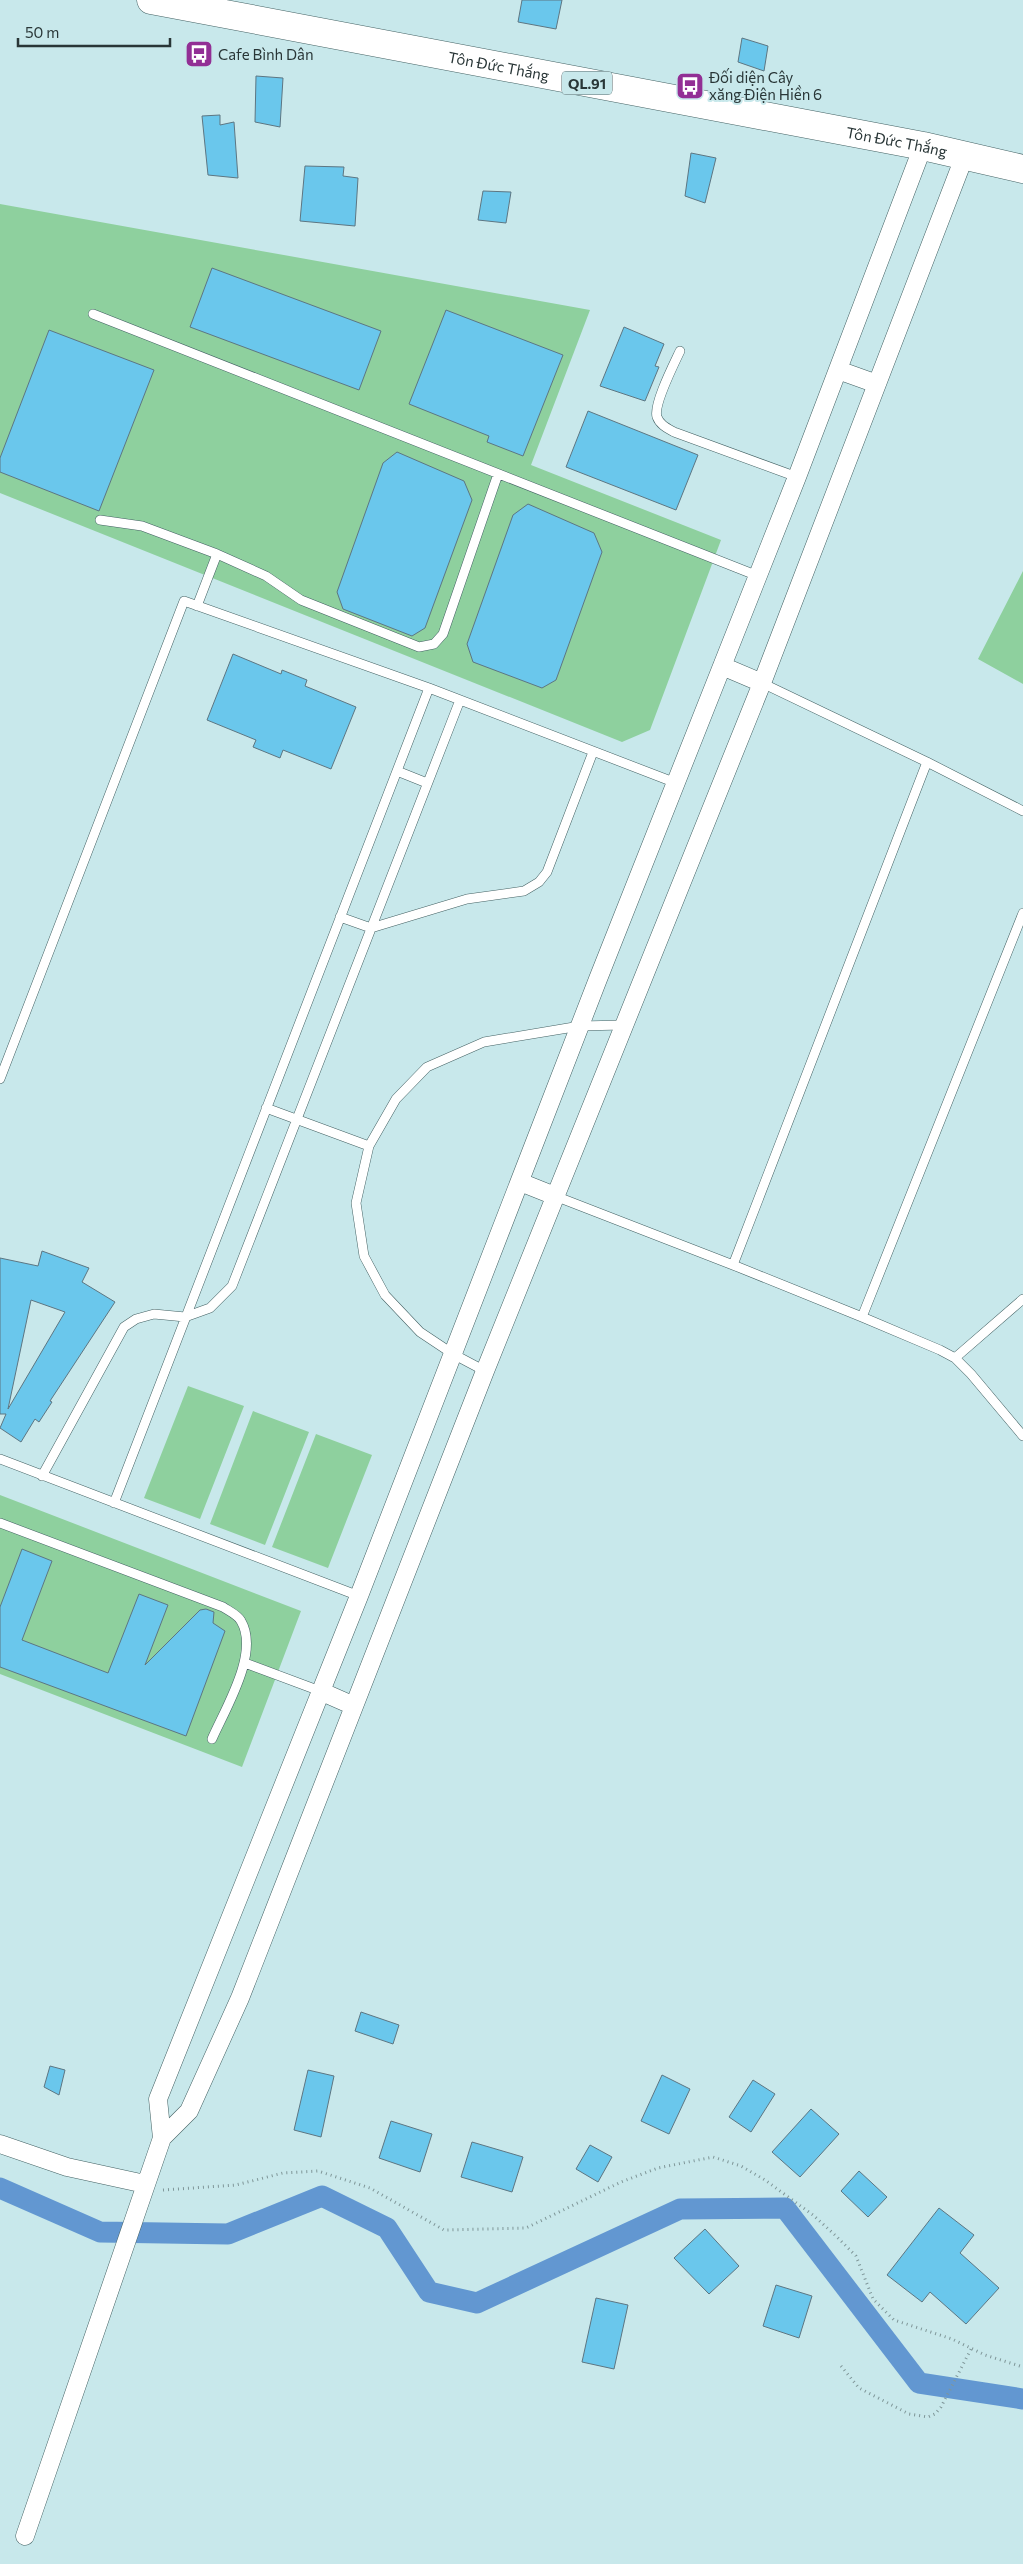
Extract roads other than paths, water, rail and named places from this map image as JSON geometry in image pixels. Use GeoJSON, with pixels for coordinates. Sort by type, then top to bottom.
{"type":"FeatureCollection","features":[{"type":"Feature","properties":{"kind":"highway","name":"Tôn Đức Thắng"},"geometry":{"type":"LineString","coordinates":[[151,0],[923,146],[1023,169]]}},
{"type":"Feature","properties":{"kind":"street"},"geometry":{"type":"LineString","coordinates":[[25,2536],[162,2138],[158,2099],[359,1596],[580,1026],[797,477],[923,146]]}},
{"type":"Feature","properties":{"kind":"street"},"geometry":{"type":"LineString","coordinates":[[162,2138],[189,2112],[236,2007],[485,1371],[762,683],[965,156]]}},
{"type":"Feature","properties":{"kind":"street"},"geometry":{"type":"LineString","coordinates":[[838,370],[877,384]]}},
{"type":"Feature","properties":{"kind":"street"},"geometry":{"type":"LineString","coordinates":[[722,666],[762,683]]}},
{"type":"Feature","properties":{"kind":"street"},"geometry":{"type":"LineString","coordinates":[[520,1182],[555,1196]]}},
{"type":"Feature","properties":{"kind":"street"},"geometry":{"type":"LineString","coordinates":[[320,1691],[354,1706]]}},
{"type":"Feature","properties":{"kind":"street"},"geometry":{"type":"LineString","coordinates":[[0,2144],[143,2191]]}},
{"type":"Feature","properties":{"kind":"lane"},"geometry":{"type":"LineString","coordinates":[[93,314],[758,576]]}},
{"type":"Feature","properties":{"kind":"lane"},"geometry":{"type":"LineString","coordinates":[[680,351],[657,406],[656,416],[662,425],[674,432],[797,477]]}},
{"type":"Feature","properties":{"kind":"lane"},"geometry":{"type":"LineString","coordinates":[[100,520],[142,526],[217,554],[266,576],[301,600],[419,646],[434,644],[442,634],[498,474]]}},
{"type":"Feature","properties":{"kind":"lane"},"geometry":{"type":"LineString","coordinates":[[197,606],[217,554]]}},
{"type":"Feature","properties":{"kind":"lane"},"geometry":{"type":"LineString","coordinates":[[0,1079],[184,601],[429,688],[676,783]]}},
{"type":"Feature","properties":{"kind":"lane"},"geometry":{"type":"LineString","coordinates":[[762,683],[927,762],[1023,811]]}},
{"type":"Feature","properties":{"kind":"lane"},"geometry":{"type":"LineString","coordinates":[[114,1503],[429,688]]}},
{"type":"Feature","properties":{"kind":"lane"},"geometry":{"type":"LineString","coordinates":[[42,1476],[124,1327],[136,1319],[154,1314],[185,1317],[210,1308],[232,1286],[460,700]]}},
{"type":"Feature","properties":{"kind":"lane"},"geometry":{"type":"LineString","coordinates":[[340,917],[371,928],[467,899],[524,890],[539,882],[547,872],[593,752]]}},
{"type":"Feature","properties":{"kind":"lane"},"geometry":{"type":"LineString","coordinates":[[733,1265],[927,762]]}},
{"type":"Feature","properties":{"kind":"lane"},"geometry":{"type":"LineString","coordinates":[[397,771],[427,783]]}},
{"type":"Feature","properties":{"kind":"lane"},"geometry":{"type":"LineString","coordinates":[[862,1316],[1023,913]]}},
{"type":"Feature","properties":{"kind":"lane"},"geometry":{"type":"LineString","coordinates":[[485,1371],[453,1354],[420,1332],[384,1295],[364,1256],[356,1203],[369,1146],[396,1098],[427,1067],[484,1042],[580,1026],[624,1025]]}},
{"type":"Feature","properties":{"kind":"lane"},"geometry":{"type":"LineString","coordinates":[[266,1108],[369,1146]]}},
{"type":"Feature","properties":{"kind":"lane"},"geometry":{"type":"LineString","coordinates":[[555,1196],[862,1316],[940,1350],[955,1358],[972,1374],[1023,1436]]}},
{"type":"Feature","properties":{"kind":"lane"},"geometry":{"type":"LineString","coordinates":[[955,1358],[1021,1301],[1023,1290]]}},
{"type":"Feature","properties":{"kind":"lane"},"geometry":{"type":"LineString","coordinates":[[0,1459],[359,1596]]}},
{"type":"Feature","properties":{"kind":"lane"},"geometry":{"type":"LineString","coordinates":[[0,1523],[223,1607],[240,1619],[246,1633],[245,1663],[212,1739]]}},
{"type":"Feature","properties":{"kind":"lane"},"geometry":{"type":"LineString","coordinates":[[245,1663],[320,1691]]}},
{"type":"Feature","properties":{"kind":"waterway"},"geometry":{"type":"LineString","coordinates":[[0,2188],[100,2232],[228,2234],[322,2196],[387,2228],[429,2292],[477,2303],[680,2209],[785,2208],[919,2383],[1023,2399]]}},
{"type":"Feature","properties":{"kind":"place","name":"Cafe Bình Dân"},"geometry":{"type":"Point","coordinates":[199,54]}},
{"type":"Feature","properties":{"kind":"place","name":"Đối diện Cây xăng Điện Hiền 6"},"geometry":{"type":"Point","coordinates":[690,86]}}]}
